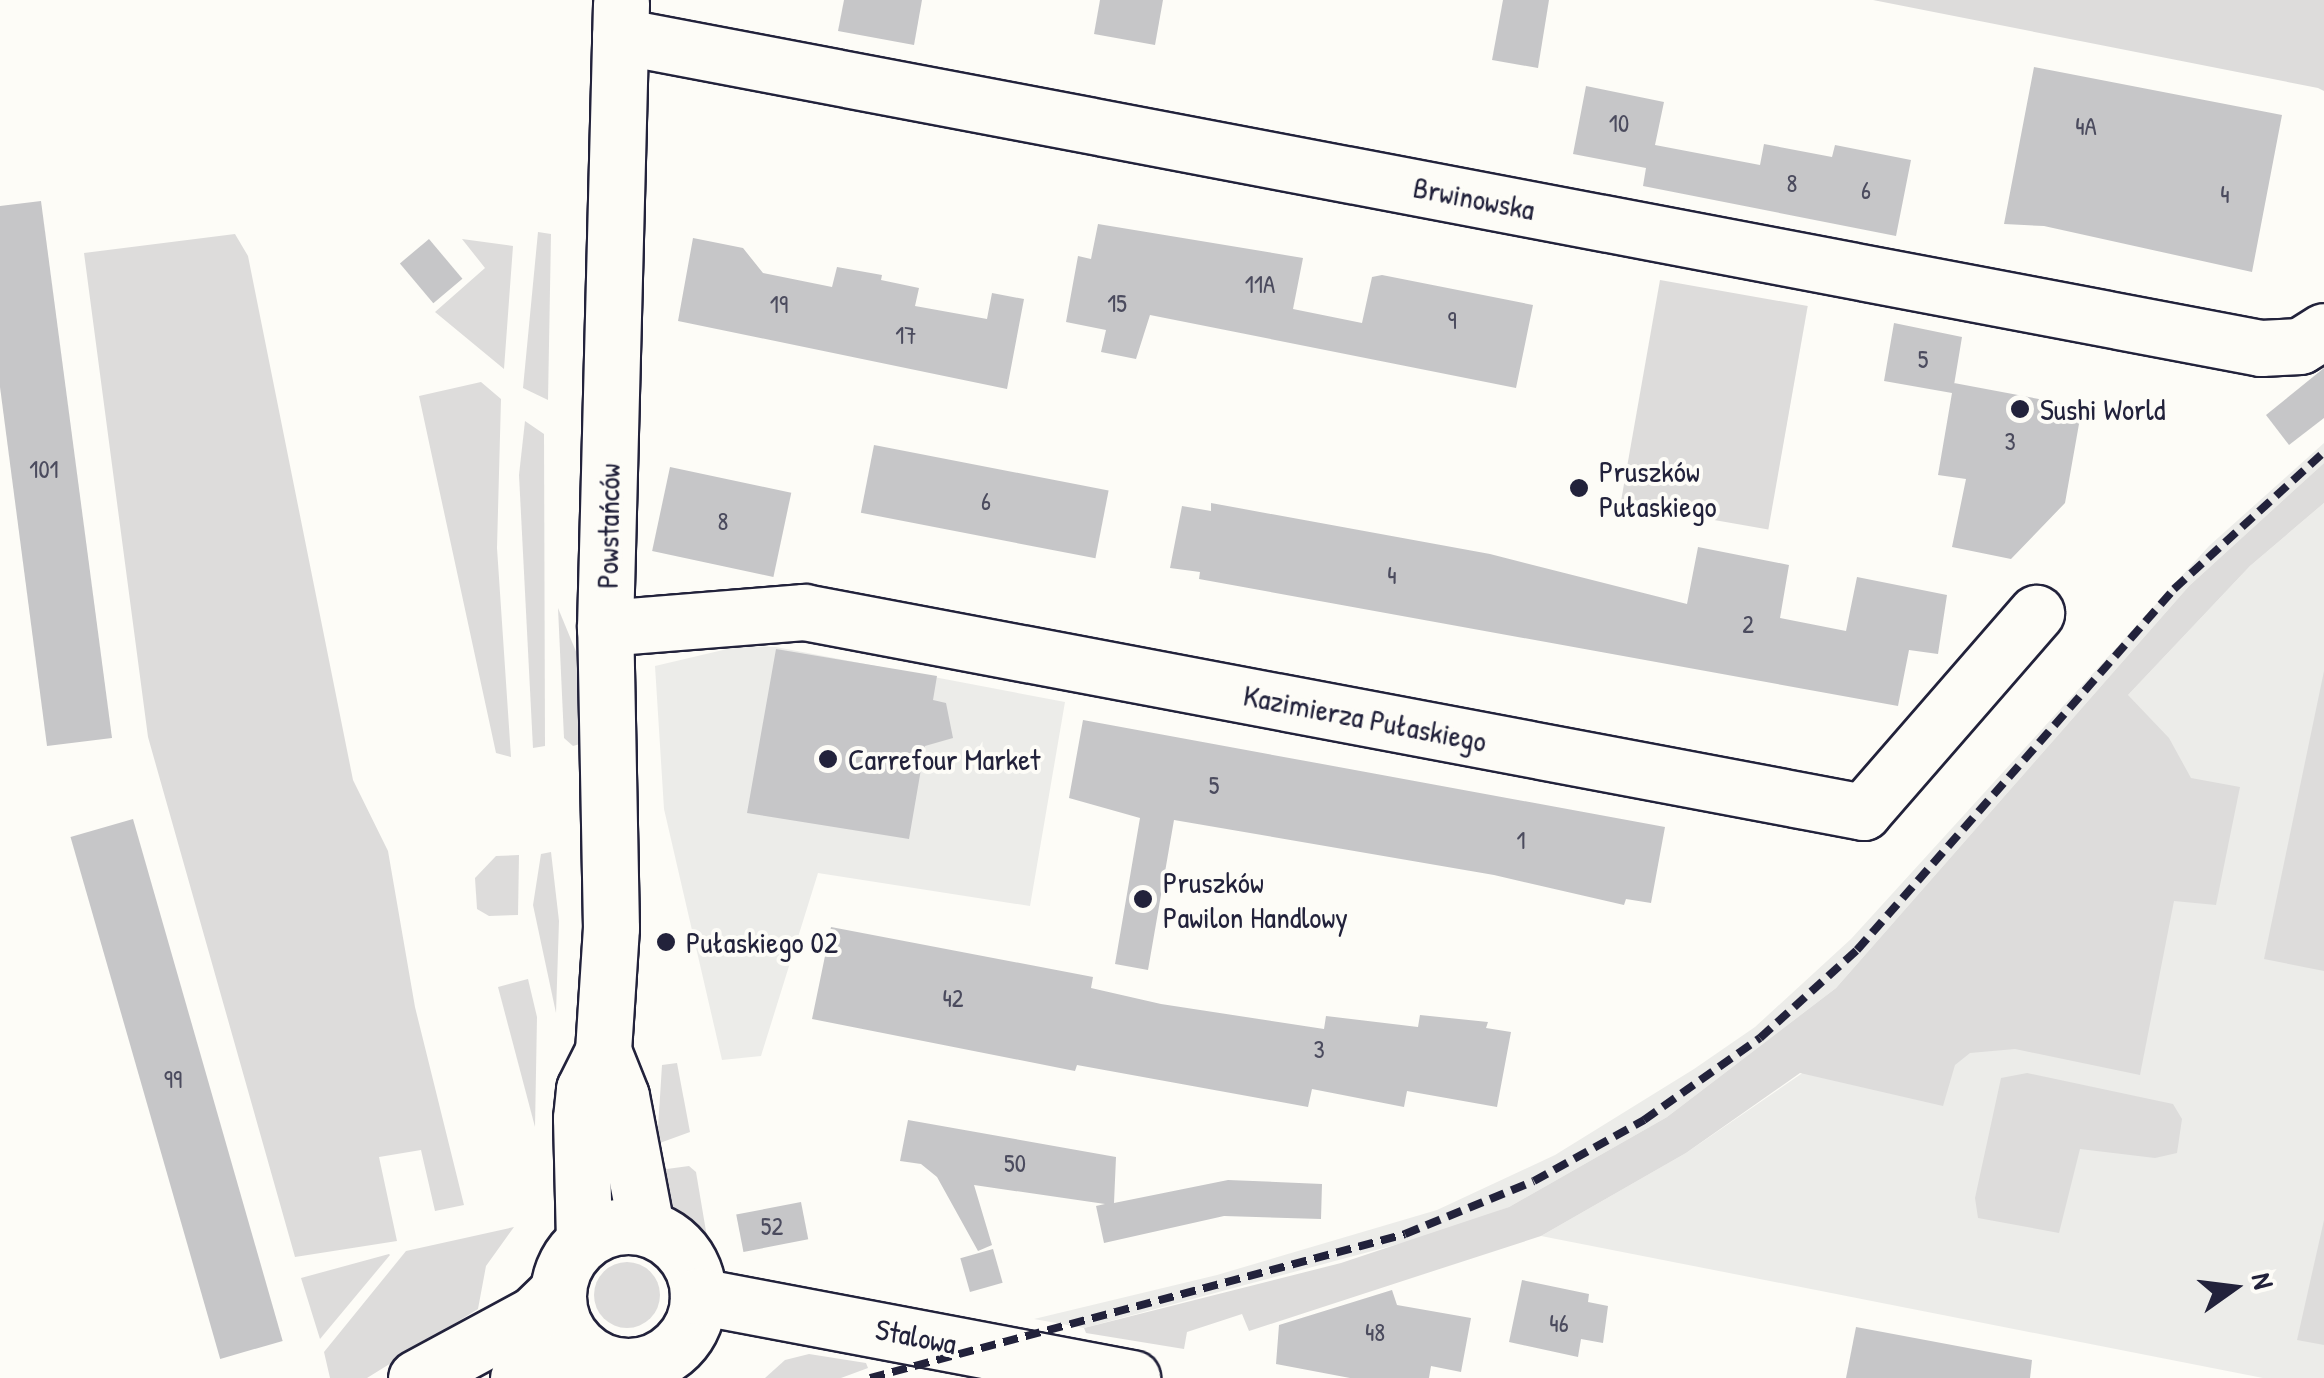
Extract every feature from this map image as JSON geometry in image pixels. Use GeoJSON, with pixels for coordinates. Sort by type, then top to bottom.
{"type":"FeatureCollection","features":[{"type":"Feature","properties":{"kind":"street","name":"Brwinowska"},"geometry":{"type":"LineString","coordinates":[[621,18],[2261,348],[2300,346],[2324,332]]}},
{"type":"Feature","properties":{"kind":"street","name":"Powstańców"},"geometry":{"type":"LineString","coordinates":[[584,1241],[584,1089],[603,1051],[610,928],[605,628],[621,18]]}},
{"type":"Feature","properties":{"kind":"street","name":"Kazimierza Pułaskiego"},"geometry":{"type":"LineString","coordinates":[[605,628],[804,612],[1863,812],[2036,613]]}},
{"type":"Feature","properties":{"kind":"street","name":"Powstańców"},"geometry":{"type":"LineString","coordinates":[[603,1051],[621,1096],[646,1227]]}},
{"type":"Feature","properties":{"kind":"street"},"geometry":{"type":"LineString","coordinates":[[614,1226],[646,1227],[670,1238],[688,1258],[698,1296],[693,1324],[670,1366],[626,1366],[587,1353],[564,1326],[558,1291],[563,1268],[584,1241],[614,1226]]}},
{"type":"Feature","properties":{"kind":"street"},"geometry":{"type":"LineString","coordinates":[[416,1378],[534,1314],[558,1291]]}},
{"type":"Feature","properties":{"kind":"street","name":"Stalowa"},"geometry":{"type":"LineString","coordinates":[[698,1296],[1132,1378]]}},
{"type":"Feature","properties":{"kind":"street"},"geometry":{"type":"LineString","coordinates":[[518,1378],[587,1353]]}},
{"type":"Feature","properties":{"kind":"shaded area"},"geometry":{"type":"Polygon","coordinates":[[[1873,0],[2324,0],[2324,91],[2318,88],[1873,0]]]}},
{"type":"Feature","properties":{"kind":"shaded area"},"geometry":{"type":"Polygon","coordinates":[[[538,232],[551,234],[548,400],[523,388],[538,232]]]}},
{"type":"Feature","properties":{"kind":"shaded area"},"geometry":{"type":"Polygon","coordinates":[[[235,234],[248,256],[353,780],[388,851],[415,1007],[464,1205],[435,1211],[421,1150],[379,1157],[397,1241],[295,1257],[148,737],[84,253],[235,234]]]}},
{"type":"Feature","properties":{"kind":"shaded area"},"geometry":{"type":"Polygon","coordinates":[[[462,239],[513,246],[504,369],[435,312],[485,268],[462,239]]]}},
{"type":"Feature","properties":{"kind":"shaded area"},"geometry":{"type":"Polygon","coordinates":[[[1660,280],[1808,306],[1768,530],[1621,504],[1660,280]]]}},
{"type":"Feature","properties":{"kind":"shaded area"},"geometry":{"type":"Polygon","coordinates":[[[481,382],[501,399],[497,548],[511,757],[496,753],[419,396],[481,382]]]}},
{"type":"Feature","properties":{"kind":"shaded area"},"geometry":{"type":"Polygon","coordinates":[[[525,421],[544,434],[545,746],[533,748],[519,475],[525,421]]]}},
{"type":"Feature","properties":{"kind":"shaded area"},"geometry":{"type":"Polygon","coordinates":[[[2324,443],[2324,463],[2189,586],[1836,988],[1667,1117],[1509,1207],[1436,1234],[1084,1328],[1034,1319],[1217,1275],[1437,1210],[1555,1155],[1694,1069],[1755,1027],[1851,939],[2209,546],[2324,443]]]}},
{"type":"Feature","properties":{"kind":"shaded area"},"geometry":{"type":"Polygon","coordinates":[[[2324,463],[2324,503],[2250,566],[2128,695],[2169,738],[2191,778],[2240,787],[2216,905],[2174,901],[2140,1075],[2015,1049],[1970,1053],[1955,1065],[1943,1106],[1800,1073],[1686,1153],[1541,1236],[1249,1331],[1242,1314],[1187,1332],[1184,1349],[1086,1333],[1084,1328],[1341,1263],[1509,1207],[1667,1117],[1836,988],[2189,586],[2324,463]]]}},
{"type":"Feature","properties":{"kind":"shaded area"},"geometry":{"type":"Polygon","coordinates":[[[2324,503],[2324,1378],[2263,1378],[1541,1236],[1686,1153],[1839,1048],[2127,696],[2250,566],[2324,503]]]}},
{"type":"Feature","properties":{"kind":"shaded area"},"geometry":{"type":"Polygon","coordinates":[[[558,608],[577,654],[580,744],[573,746],[564,738],[558,608]]]}},
{"type":"Feature","properties":{"kind":"shaded area"},"geometry":{"type":"Polygon","coordinates":[[[740,646],[776,647],[1065,702],[1030,906],[818,873],[761,1056],[722,1060],[664,809],[655,666],[740,646]]]}},
{"type":"Feature","properties":{"kind":"shaded area"},"geometry":{"type":"Polygon","coordinates":[[[2324,671],[2324,971],[2264,959],[2324,671]]]}},
{"type":"Feature","properties":{"kind":"shaded area"},"geometry":{"type":"Polygon","coordinates":[[[551,852],[559,921],[556,1013],[533,905],[541,854],[551,852]]]}},
{"type":"Feature","properties":{"kind":"shaded area"},"geometry":{"type":"Polygon","coordinates":[[[519,855],[518,915],[489,916],[477,909],[475,878],[496,856],[519,855]]]}},
{"type":"Feature","properties":{"kind":"shaded area"},"geometry":{"type":"Polygon","coordinates":[[[528,979],[537,1017],[535,1127],[498,987],[528,979]]]}},
{"type":"Feature","properties":{"kind":"shaded area"},"geometry":{"type":"Polygon","coordinates":[[[677,1063],[690,1132],[657,1144],[662,1065],[677,1063]]]}},
{"type":"Feature","properties":{"kind":"shaded area"},"geometry":{"type":"Polygon","coordinates":[[[2027,1073],[2173,1104],[2182,1119],[2177,1153],[2155,1158],[2080,1149],[2059,1233],[1978,1218],[1975,1198],[2001,1078],[2027,1073]]]}},
{"type":"Feature","properties":{"kind":"shaded area"},"geometry":{"type":"Polygon","coordinates":[[[689,1166],[696,1172],[710,1255],[663,1202],[652,1171],[689,1166]]]}},
{"type":"Feature","properties":{"kind":"shaded area"},"geometry":{"type":"Polygon","coordinates":[[[2324,1220],[2324,1345],[2297,1340],[2324,1220]]]}},
{"type":"Feature","properties":{"kind":"shaded area"},"geometry":{"type":"Polygon","coordinates":[[[514,1227],[486,1266],[478,1309],[367,1378],[330,1378],[324,1352],[406,1251],[514,1227]]]}},
{"type":"Feature","properties":{"kind":"shaded area"},"geometry":{"type":"Polygon","coordinates":[[[390,1255],[320,1339],[301,1278],[390,1255]]]}},
{"type":"Feature","properties":{"kind":"shaded area"},"geometry":{"type":"Polygon","coordinates":[[[627,1262],[650,1272],[660,1295],[650,1318],[627,1328],[604,1318],[594,1295],[604,1272],[627,1262]]]}},
{"type":"Feature","properties":{"kind":"shaded area"},"geometry":{"type":"Polygon","coordinates":[[[809,1354],[866,1363],[868,1368],[841,1378],[765,1378],[785,1360],[809,1354]]]}},
{"type":"Feature","properties":{"kind":"building"},"geometry":{"type":"Polygon","coordinates":[[[844,0],[922,0],[914,45],[838,31],[844,0]]]}},
{"type":"Feature","properties":{"kind":"building"},"geometry":{"type":"Polygon","coordinates":[[[1100,0],[1163,0],[1155,45],[1094,34],[1100,0]]]}},
{"type":"Feature","properties":{"kind":"building"},"geometry":{"type":"Polygon","coordinates":[[[1503,0],[1549,0],[1538,68],[1492,60],[1503,0]]]}},
{"type":"Feature","properties":{"kind":"building"},"geometry":{"type":"Polygon","coordinates":[[[2034,67],[2282,115],[2252,272],[2044,226],[2004,224],[2034,67]]]}},
{"type":"Feature","properties":{"kind":"building"},"geometry":{"type":"Polygon","coordinates":[[[1586,86],[1664,102],[1655,145],[1760,165],[1764,144],[1832,157],[1835,145],[1911,160],[1896,236],[1643,186],[1646,168],[1573,154],[1586,86]]]}},
{"type":"Feature","properties":{"kind":"building"},"geometry":{"type":"Polygon","coordinates":[[[41,201],[112,738],[47,746],[0,387],[0,206],[41,201]]]}},
{"type":"Feature","properties":{"kind":"building"},"geometry":{"type":"Polygon","coordinates":[[[1098,224],[1303,258],[1293,309],[1362,323],[1372,277],[1382,275],[1533,305],[1516,388],[1150,315],[1136,359],[1101,352],[1106,330],[1066,322],[1078,256],[1091,259],[1098,224]]]}},
{"type":"Feature","properties":{"kind":"building"},"geometry":{"type":"Polygon","coordinates":[[[693,238],[743,248],[763,273],[832,287],[837,267],[882,275],[881,280],[919,288],[915,306],[987,319],[992,293],[1024,299],[1007,389],[678,321],[693,238]]]}},
{"type":"Feature","properties":{"kind":"building"},"geometry":{"type":"Polygon","coordinates":[[[429,239],[462,279],[433,303],[400,263],[429,239]]]}},
{"type":"Feature","properties":{"kind":"building"},"geometry":{"type":"Polygon","coordinates":[[[1894,323],[1962,337],[1954,383],[2082,407],[2065,503],[2011,559],[1952,547],[1966,479],[1938,475],[1952,393],[1884,381],[1894,323]]]}},
{"type":"Feature","properties":{"kind":"building"},"geometry":{"type":"Polygon","coordinates":[[[2324,368],[2324,418],[2289,445],[2266,415],[2324,368]]]}},
{"type":"Feature","properties":{"kind":"building"},"geometry":{"type":"Polygon","coordinates":[[[874,445],[1109,491],[1095,558],[861,513],[874,445]]]}},
{"type":"Feature","properties":{"kind":"building"},"geometry":{"type":"Polygon","coordinates":[[[670,467],[791,493],[773,577],[652,551],[670,467]]]}},
{"type":"Feature","properties":{"kind":"building"},"geometry":{"type":"Polygon","coordinates":[[[1211,503],[1490,554],[1687,604],[1698,547],[1789,565],[1780,618],[1846,631],[1857,577],[1947,595],[1938,654],[1909,650],[1898,706],[1199,579],[1200,572],[1170,568],[1182,506],[1211,511],[1211,503]]]}},
{"type":"Feature","properties":{"kind":"building"},"geometry":{"type":"Polygon","coordinates":[[[776,649],[937,676],[933,700],[946,703],[953,738],[925,746],[909,839],[747,813],[776,649]]]}},
{"type":"Feature","properties":{"kind":"building"},"geometry":{"type":"Polygon","coordinates":[[[1083,720],[1665,827],[1651,903],[1626,899],[1624,905],[1494,875],[1174,820],[1148,970],[1115,964],[1140,818],[1069,798],[1083,720]]]}},
{"type":"Feature","properties":{"kind":"building"},"geometry":{"type":"Polygon","coordinates":[[[133,819],[283,1341],[220,1359],[71,837],[133,819]]]}},
{"type":"Feature","properties":{"kind":"building"},"geometry":{"type":"Polygon","coordinates":[[[831,927],[1093,977],[1091,988],[1161,1004],[1324,1029],[1326,1016],[1418,1027],[1420,1015],[1488,1022],[1486,1028],[1511,1032],[1497,1107],[1407,1091],[1404,1107],[1312,1089],[1308,1107],[1077,1065],[1075,1071],[812,1019],[831,927]]]}},
{"type":"Feature","properties":{"kind":"building"},"geometry":{"type":"Polygon","coordinates":[[[908,1120],[1116,1157],[1114,1203],[1228,1180],[1322,1184],[1321,1219],[1224,1216],[1104,1243],[1096,1206],[1105,1204],[974,1185],[992,1245],[978,1251],[937,1177],[921,1164],[900,1161],[908,1120]]]}},
{"type":"Feature","properties":{"kind":"building"},"geometry":{"type":"Polygon","coordinates":[[[801,1202],[808,1239],[743,1252],[736,1215],[801,1202]]]}},
{"type":"Feature","properties":{"kind":"building"},"geometry":{"type":"Polygon","coordinates":[[[993,1249],[1003,1283],[970,1292],[960,1258],[993,1249]]]}},
{"type":"Feature","properties":{"kind":"building"},"geometry":{"type":"Polygon","coordinates":[[[1522,1280],[1589,1294],[1588,1302],[1608,1306],[1603,1343],[1581,1339],[1578,1357],[1509,1342],[1522,1280]]]}},
{"type":"Feature","properties":{"kind":"building"},"geometry":{"type":"Polygon","coordinates":[[[1392,1290],[1397,1305],[1471,1318],[1461,1372],[1431,1366],[1429,1378],[1350,1378],[1276,1364],[1279,1325],[1392,1290]]]}},
{"type":"Feature","properties":{"kind":"building"},"geometry":{"type":"Polygon","coordinates":[[[1856,1327],[2032,1360],[2030,1378],[1846,1378],[1856,1327]]]}},
{"type":"Feature","properties":{"kind":"railway"},"geometry":{"type":"LineString","coordinates":[[870,1378],[1405,1234],[1534,1181],[1644,1120],[1760,1038],[1857,950],[2174,589],[2324,452]]}},
{"type":"Feature","properties":{"kind":"place","name":"Sushi World"},"geometry":{"type":"Point","coordinates":[2020,409]}},
{"type":"Feature","properties":{"kind":"place","name":"Pruszków Pułaskiego"},"geometry":{"type":"Point","coordinates":[1579,488]}},
{"type":"Feature","properties":{"kind":"place","name":"Carrefour Market"},"geometry":{"type":"Point","coordinates":[828,759]}},
{"type":"Feature","properties":{"kind":"place","name":"Pruszków Pawilon Handlowy"},"geometry":{"type":"Point","coordinates":[1143,899]}},
{"type":"Feature","properties":{"kind":"place","name":"Pułaskiego 02"},"geometry":{"type":"Point","coordinates":[666,942]}}]}
